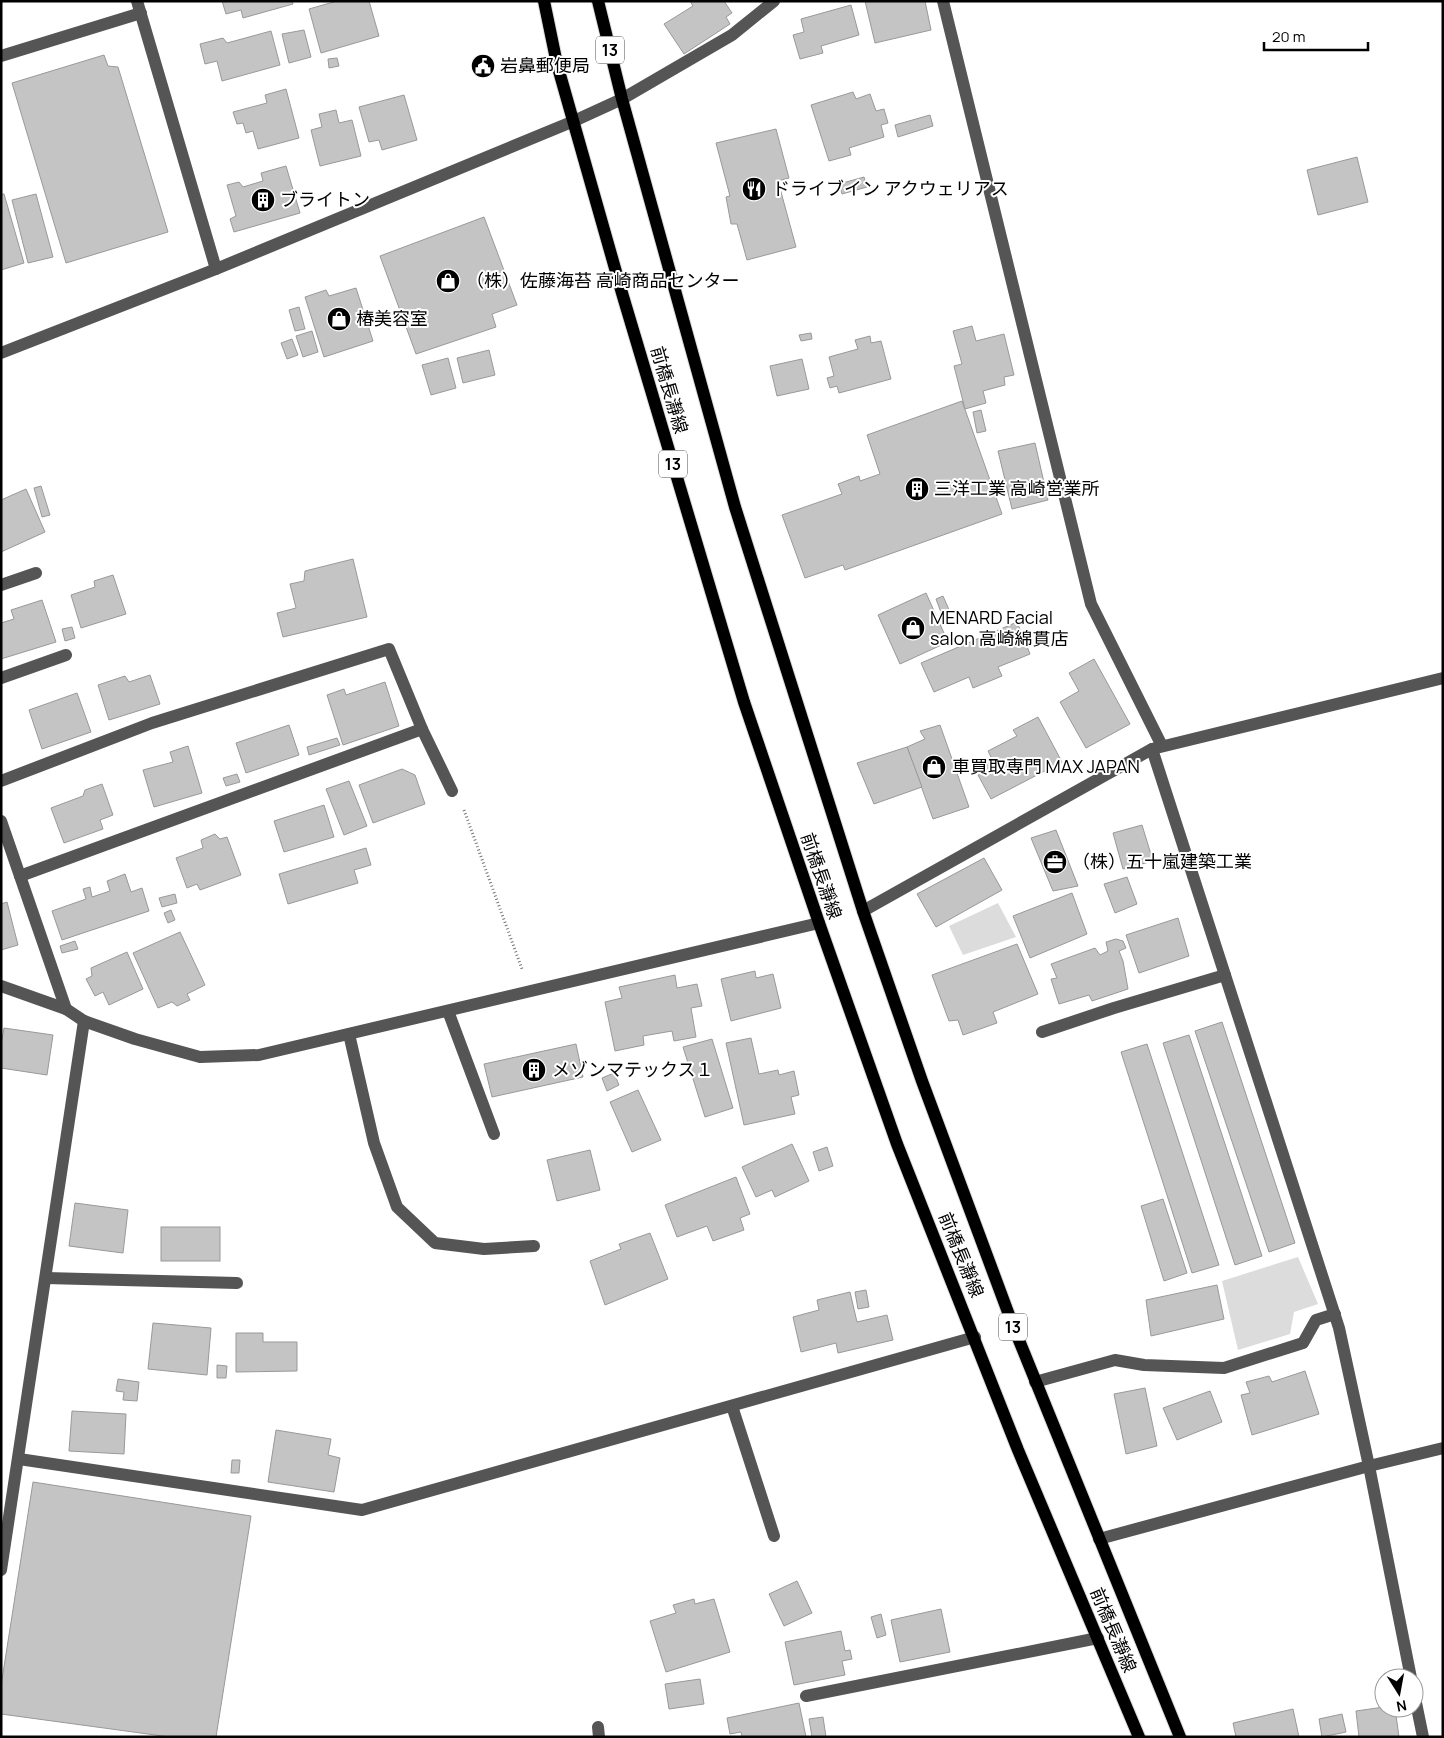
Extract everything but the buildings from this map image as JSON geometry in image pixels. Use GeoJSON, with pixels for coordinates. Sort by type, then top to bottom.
{"type":"FeatureCollection","features":[{"type":"Feature","properties":{"kind":"main road","name":"前橋長瀞線"},"geometry":{"type":"LineString","coordinates":[[544,1],[557,64],[628,312],[744,702],[818,923],[897,1144],[975,1337],[1018,1450],[1139,1737]]}},
{"type":"Feature","properties":{"kind":"main road","name":"前橋長瀞線"},"geometry":{"type":"LineString","coordinates":[[598,1],[622,99],[735,507],[863,911],[922,1082],[1035,1382],[1180,1737]]}},
{"type":"Feature","properties":{"kind":"street"},"geometry":{"type":"LineString","coordinates":[[1,353],[216,269],[574,121],[622,99],[732,35],[774,1]]}},
{"type":"Feature","properties":{"kind":"street"},"geometry":{"type":"LineString","coordinates":[[943,1],[1091,604],[1157,748],[1225,975],[1339,1328],[1369,1466],[1409,1668]]}},
{"type":"Feature","properties":{"kind":"street"},"geometry":{"type":"LineString","coordinates":[[1,56],[139,7],[216,269]]}},
{"type":"Feature","properties":{"kind":"street"},"geometry":{"type":"LineString","coordinates":[[1,585],[36,573]]}},
{"type":"Feature","properties":{"kind":"street"},"geometry":{"type":"LineString","coordinates":[[1,781],[152,723],[389,649],[422,728],[452,791]]}},
{"type":"Feature","properties":{"kind":"street"},"geometry":{"type":"LineString","coordinates":[[1,678],[66,655]]}},
{"type":"Feature","properties":{"kind":"street"},"geometry":{"type":"LineString","coordinates":[[863,911],[1157,748],[1443,678]]}},
{"type":"Feature","properties":{"kind":"street"},"geometry":{"type":"LineString","coordinates":[[20,876],[422,728]]}},
{"type":"Feature","properties":{"kind":"street"},"geometry":{"type":"LineString","coordinates":[[1,821],[66,1010]]}},
{"type":"Feature","properties":{"kind":"street"},"geometry":{"type":"LineString","coordinates":[[1,986],[66,1010],[84,1021],[135,1039],[200,1057],[259,1056],[818,923]]}},
{"type":"Feature","properties":{"kind":"street"},"geometry":{"type":"LineString","coordinates":[[1042,1032],[1114,1008],[1225,975]]}},
{"type":"Feature","properties":{"kind":"street"},"geometry":{"type":"LineString","coordinates":[[448,1011],[494,1134]]}},
{"type":"Feature","properties":{"kind":"street"},"geometry":{"type":"LineString","coordinates":[[1,1570],[84,1021]]}},
{"type":"Feature","properties":{"kind":"street"},"geometry":{"type":"LineString","coordinates":[[349,1034],[374,1143],[397,1207],[434,1243],[484,1248],[534,1246]]}},
{"type":"Feature","properties":{"kind":"street"},"geometry":{"type":"LineString","coordinates":[[46,1278],[238,1283]]}},
{"type":"Feature","properties":{"kind":"street"},"geometry":{"type":"LineString","coordinates":[[1035,1382],[1115,1360],[1144,1365],[1224,1368],[1303,1343],[1316,1320],[1335,1314]]}},
{"type":"Feature","properties":{"kind":"street"},"geometry":{"type":"LineString","coordinates":[[19,1459],[362,1510],[975,1337]]}},
{"type":"Feature","properties":{"kind":"street"},"geometry":{"type":"LineString","coordinates":[[732,1406],[774,1536]]}},
{"type":"Feature","properties":{"kind":"street"},"geometry":{"type":"LineString","coordinates":[[1099,1539],[1369,1466],[1443,1448]]}},
{"type":"Feature","properties":{"kind":"street"},"geometry":{"type":"LineString","coordinates":[[806,1696],[1098,1638]]}},
{"type":"Feature","properties":{"kind":"street"},"geometry":{"type":"LineString","coordinates":[[1419,1718],[1423,1737]]}},
{"type":"Feature","properties":{"kind":"path"},"geometry":{"type":"LineString","coordinates":[[452,791],[465,812],[530,990]]}},
{"type":"Feature","properties":{"kind":"shaded area"},"geometry":{"type":"Polygon","coordinates":[[[998,903],[1016,937],[963,955],[949,926],[998,903]]]}},
{"type":"Feature","properties":{"kind":"shaded area"},"geometry":{"type":"Polygon","coordinates":[[[1298,1257],[1318,1304],[1294,1312],[1290,1334],[1238,1350],[1222,1281],[1298,1257]]]}},
{"type":"Feature","properties":{"kind":"place","name":"岩鼻郵便局"},"geometry":{"type":"Point","coordinates":[483,66]}},
{"type":"Feature","properties":{"kind":"place","name":"ドライブイン アクウェリアス"},"geometry":{"type":"Point","coordinates":[754,189]}},
{"type":"Feature","properties":{"kind":"place","name":"ブライトン"},"geometry":{"type":"Point","coordinates":[263,200]}},
{"type":"Feature","properties":{"kind":"place","name":"（株）佐藤海苔 高崎商品センター"},"geometry":{"type":"Point","coordinates":[448,281]}},
{"type":"Feature","properties":{"kind":"place","name":"椿美容室"},"geometry":{"type":"Point","coordinates":[339,319]}},
{"type":"Feature","properties":{"kind":"place","name":"三洋工業 高崎営業所"},"geometry":{"type":"Point","coordinates":[917,489]}},
{"type":"Feature","properties":{"kind":"place","name":"MENARD Facial salon 高崎綿貫店"},"geometry":{"type":"Point","coordinates":[913,628]}},
{"type":"Feature","properties":{"kind":"place","name":"車買取専門 MAX JAPAN"},"geometry":{"type":"Point","coordinates":[934,767]}},
{"type":"Feature","properties":{"kind":"place","name":"（株）五十嵐建築工業"},"geometry":{"type":"Point","coordinates":[1055,862]}},
{"type":"Feature","properties":{"kind":"place","name":"メゾンマテックス１"},"geometry":{"type":"Point","coordinates":[534,1070]}}]}
